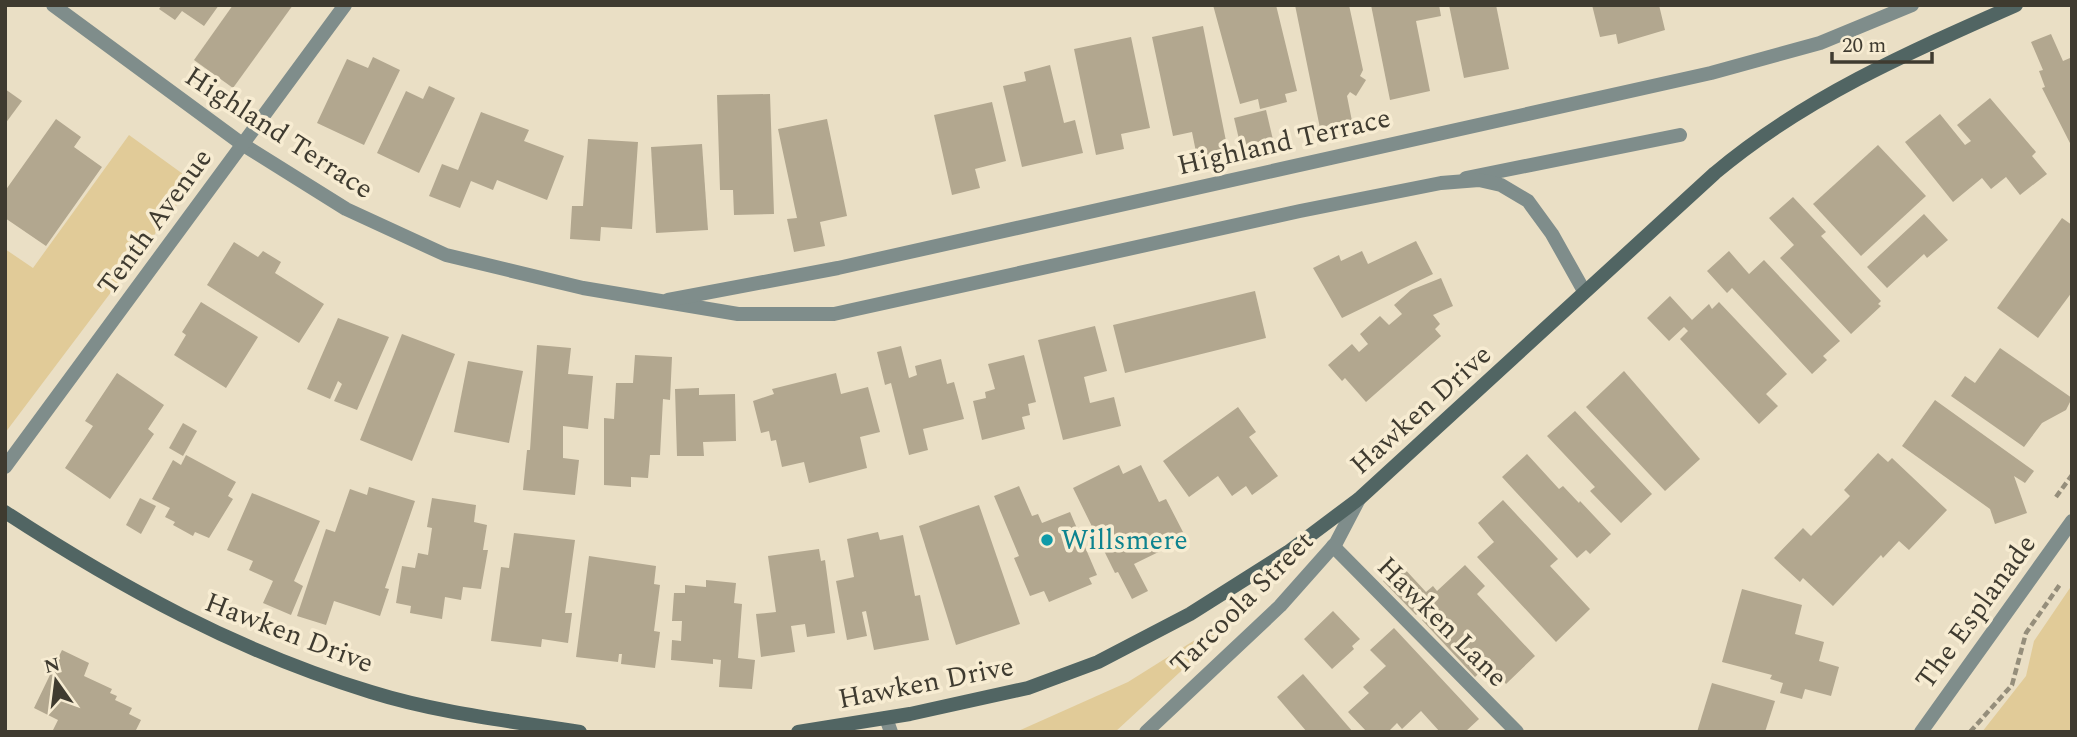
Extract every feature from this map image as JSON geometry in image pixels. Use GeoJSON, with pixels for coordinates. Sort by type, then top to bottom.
{"type":"FeatureCollection","features":[{"type":"Feature","properties":{"kind":"main road","name":"Hawken Drive"},"geometry":{"type":"LineString","coordinates":[[798,732],[889,725],[1028,688],[1107,658],[1170,625],[1263,568],[1360,498],[1715,173],[1775,126],[1900,56],[2015,5]]}},
{"type":"Feature","properties":{"kind":"main road","name":"Hawken Drive"},"geometry":{"type":"LineString","coordinates":[[5,512],[91,568],[157,605],[277,659],[373,693],[494,719],[580,732]]}},
{"type":"Feature","properties":{"kind":"street","name":"Highland Terrace"},"geometry":{"type":"LineString","coordinates":[[53,5],[242,144],[346,209],[446,256],[583,289],[769,316],[834,314],[1300,211],[1680,135]]}},
{"type":"Feature","properties":{"kind":"street","name":"Tenth Avenue"},"geometry":{"type":"LineString","coordinates":[[5,467],[345,5]]}},
{"type":"Feature","properties":{"kind":"street","name":"Highland Terrace"},"geometry":{"type":"LineString","coordinates":[[660,302],[838,268],[1711,73],[1820,43],[1912,5]]}},
{"type":"Feature","properties":{"kind":"street","name":"Highland Terrace"},"geometry":{"type":"LineString","coordinates":[[1441,183],[1488,181],[1501,185],[1528,201],[1552,234],[1584,291]]}},
{"type":"Feature","properties":{"kind":"street","name":"Tarcoola Street"},"geometry":{"type":"LineString","coordinates":[[1146,732],[1280,606],[1333,546],[1360,498]]}},
{"type":"Feature","properties":{"kind":"street","name":"The Esplanade"},"geometry":{"type":"LineString","coordinates":[[1921,732],[2072,521]]}},
{"type":"Feature","properties":{"kind":"street","name":"Hawken Lane"},"geometry":{"type":"LineString","coordinates":[[1333,546],[1517,732]]}},
{"type":"Feature","properties":{"kind":"path"},"geometry":{"type":"LineString","coordinates":[[2056,497],[2072,475]]}},
{"type":"Feature","properties":{"kind":"path"},"geometry":{"type":"LineString","coordinates":[[1970,732],[2012,685],[2026,633],[2064,578]]}},
{"type":"Feature","properties":{"kind":"shaded area"},"geometry":{"type":"Polygon","coordinates":[[[129,135],[194,182],[5,433],[5,249],[33,268],[129,135]]]}},
{"type":"Feature","properties":{"kind":"shaded area"},"geometry":{"type":"Polygon","coordinates":[[[2072,585],[2072,732],[1982,732],[2026,676],[2034,641],[2072,585]]]}},
{"type":"Feature","properties":{"kind":"shaded area"},"geometry":{"type":"Polygon","coordinates":[[[1257,601],[1115,732],[1016,732],[1128,682],[1257,601]]]}},
{"type":"Feature","properties":{"kind":"building"},"geometry":{"type":"Polygon","coordinates":[[[162,5],[219,5],[204,26],[182,11],[175,20],[159,9],[162,5]]]}},
{"type":"Feature","properties":{"kind":"building"},"geometry":{"type":"Polygon","coordinates":[[[233,5],[293,5],[233,88],[194,60],[233,5]]]}},
{"type":"Feature","properties":{"kind":"building"},"geometry":{"type":"Polygon","coordinates":[[[1213,5],[1276,5],[1297,91],[1285,94],[1287,102],[1260,109],[1258,99],[1240,104],[1213,5]]]}},
{"type":"Feature","properties":{"kind":"building"},"geometry":{"type":"Polygon","coordinates":[[[1295,5],[1349,5],[1363,70],[1360,76],[1366,80],[1356,96],[1350,92],[1347,96],[1353,126],[1321,133],[1295,5]]]}},
{"type":"Feature","properties":{"kind":"building"},"geometry":{"type":"Polygon","coordinates":[[[1371,5],[1439,5],[1441,16],[1416,21],[1430,91],[1390,100],[1371,5]]]}},
{"type":"Feature","properties":{"kind":"building"},"geometry":{"type":"Polygon","coordinates":[[[1449,5],[1496,5],[1509,69],[1464,78],[1449,5]]]}},
{"type":"Feature","properties":{"kind":"building"},"geometry":{"type":"Polygon","coordinates":[[[1592,5],[1659,5],[1665,30],[1618,44],[1616,34],[1600,37],[1592,5]]]}},
{"type":"Feature","properties":{"kind":"building"},"geometry":{"type":"Polygon","coordinates":[[[1203,26],[1229,156],[1198,162],[1192,132],[1173,136],[1152,37],[1203,26]]]}},
{"type":"Feature","properties":{"kind":"building"},"geometry":{"type":"Polygon","coordinates":[[[2051,34],[2063,61],[2070,58],[2072,61],[2072,147],[2042,88],[2045,87],[2039,71],[2043,70],[2031,42],[2051,34]]]}},
{"type":"Feature","properties":{"kind":"building"},"geometry":{"type":"Polygon","coordinates":[[[1131,37],[1150,128],[1121,134],[1124,149],[1096,155],[1074,49],[1131,37]]]}},
{"type":"Feature","properties":{"kind":"building"},"geometry":{"type":"Polygon","coordinates":[[[373,57],[400,70],[364,145],[317,123],[347,59],[368,68],[373,57]]]}},
{"type":"Feature","properties":{"kind":"building"},"geometry":{"type":"Polygon","coordinates":[[[1050,65],[1064,123],[1075,120],[1083,153],[1022,167],[1003,86],[1026,81],[1024,72],[1050,65]]]}},
{"type":"Feature","properties":{"kind":"building"},"geometry":{"type":"Polygon","coordinates":[[[429,86],[455,98],[419,173],[377,153],[406,91],[423,99],[429,86]]]}},
{"type":"Feature","properties":{"kind":"building"},"geometry":{"type":"Polygon","coordinates":[[[5,89],[22,101],[5,124],[5,89]]]}},
{"type":"Feature","properties":{"kind":"building"},"geometry":{"type":"Polygon","coordinates":[[[770,94],[774,214],[734,215],[733,190],[720,190],[717,95],[770,94]]]}},
{"type":"Feature","properties":{"kind":"building"},"geometry":{"type":"Polygon","coordinates":[[[1990,98],[2036,152],[2032,156],[2047,174],[2020,195],[2006,177],[1991,189],[1982,178],[1953,202],[1905,142],[1940,114],[1965,145],[1971,141],[1957,125],[1990,98]]]}},
{"type":"Feature","properties":{"kind":"building"},"geometry":{"type":"Polygon","coordinates":[[[992,102],[1006,161],[975,169],[980,188],[952,195],[934,115],[992,102]]]}},
{"type":"Feature","properties":{"kind":"building"},"geometry":{"type":"Polygon","coordinates":[[[1266,110],[1274,144],[1242,152],[1234,118],[1266,110]]]}},
{"type":"Feature","properties":{"kind":"building"},"geometry":{"type":"Polygon","coordinates":[[[481,112],[529,130],[524,141],[564,156],[547,200],[497,180],[493,190],[471,181],[460,208],[429,196],[442,164],[458,170],[481,112]]]}},
{"type":"Feature","properties":{"kind":"building"},"geometry":{"type":"Polygon","coordinates":[[[56,119],[81,137],[74,147],[102,167],[46,246],[5,218],[5,191],[56,119]]]}},
{"type":"Feature","properties":{"kind":"building"},"geometry":{"type":"Polygon","coordinates":[[[827,119],[847,216],[820,222],[825,246],[794,252],[787,219],[797,218],[778,129],[827,119]]]}},
{"type":"Feature","properties":{"kind":"building"},"geometry":{"type":"Polygon","coordinates":[[[588,139],[638,142],[632,229],[601,227],[600,241],[570,239],[572,206],[583,206],[588,139]]]}},
{"type":"Feature","properties":{"kind":"building"},"geometry":{"type":"Polygon","coordinates":[[[702,144],[708,230],[656,233],[651,147],[702,144]]]}},
{"type":"Feature","properties":{"kind":"building"},"geometry":{"type":"Polygon","coordinates":[[[1878,145],[1926,196],[1861,256],[1813,204],[1878,145]]]}},
{"type":"Feature","properties":{"kind":"building"},"geometry":{"type":"Polygon","coordinates":[[[1793,197],[1826,232],[1821,236],[1881,301],[1878,304],[1881,306],[1851,334],[1780,258],[1794,245],[1769,218],[1793,197]]]}},
{"type":"Feature","properties":{"kind":"building"},"geometry":{"type":"Polygon","coordinates":[[[1924,214],[1948,240],[1927,258],[1924,254],[1887,288],[1867,267],[1924,214]]]}},
{"type":"Feature","properties":{"kind":"building"},"geometry":{"type":"Polygon","coordinates":[[[2062,218],[2072,225],[2072,292],[2038,338],[1997,308],[2062,218]]]}},
{"type":"Feature","properties":{"kind":"building"},"geometry":{"type":"Polygon","coordinates":[[[1416,241],[1433,274],[1342,318],[1313,268],[1339,255],[1341,261],[1362,251],[1368,264],[1416,241]]]}},
{"type":"Feature","properties":{"kind":"building"},"geometry":{"type":"Polygon","coordinates":[[[234,242],[258,257],[263,251],[281,262],[275,273],[324,304],[299,343],[207,285],[234,242]]]}},
{"type":"Feature","properties":{"kind":"building"},"geometry":{"type":"Polygon","coordinates":[[[1729,251],[1749,274],[1764,260],[1840,341],[1823,356],[1827,360],[1812,374],[1732,288],[1727,293],[1707,271],[1729,251]]]}},
{"type":"Feature","properties":{"kind":"building"},"geometry":{"type":"Polygon","coordinates":[[[1441,278],[1453,306],[1433,315],[1440,324],[1435,329],[1441,336],[1366,402],[1345,378],[1342,381],[1328,365],[1352,344],[1359,352],[1368,344],[1360,334],[1380,316],[1389,325],[1402,314],[1394,305],[1411,290],[1441,278]]]}},
{"type":"Feature","properties":{"kind":"building"},"geometry":{"type":"Polygon","coordinates":[[[1255,291],[1266,338],[1125,373],[1113,325],[1255,291]]]}},
{"type":"Feature","properties":{"kind":"building"},"geometry":{"type":"Polygon","coordinates":[[[1670,296],[1692,320],[1709,304],[1712,309],[1719,302],[1787,374],[1766,394],[1778,406],[1759,424],[1680,339],[1688,331],[1684,327],[1669,341],[1647,318],[1670,296]]]}},
{"type":"Feature","properties":{"kind":"building"},"geometry":{"type":"Polygon","coordinates":[[[201,302],[258,337],[226,388],[174,355],[186,335],[182,332],[201,302]]]}},
{"type":"Feature","properties":{"kind":"building"},"geometry":{"type":"Polygon","coordinates":[[[338,318],[389,337],[357,410],[334,401],[342,384],[338,381],[330,399],[307,389],[338,318]]]}},
{"type":"Feature","properties":{"kind":"building"},"geometry":{"type":"Polygon","coordinates":[[[1095,326],[1107,371],[1084,377],[1090,403],[1114,397],[1121,426],[1063,440],[1038,340],[1095,326]]]}},
{"type":"Feature","properties":{"kind":"building"},"geometry":{"type":"Polygon","coordinates":[[[402,334],[455,354],[412,461],[360,440],[402,334]]]}},
{"type":"Feature","properties":{"kind":"building"},"geometry":{"type":"Polygon","coordinates":[[[537,345],[571,348],[568,374],[593,376],[588,429],[563,426],[563,458],[579,460],[575,495],[523,490],[527,450],[530,450],[537,345]]]}},
{"type":"Feature","properties":{"kind":"building"},"geometry":{"type":"Polygon","coordinates":[[[901,346],[909,378],[917,375],[915,366],[941,359],[947,384],[954,382],[964,419],[923,429],[928,450],[909,455],[891,383],[885,385],[877,352],[901,346]]]}},
{"type":"Feature","properties":{"kind":"building"},"geometry":{"type":"Polygon","coordinates":[[[2000,348],[2072,398],[2066,410],[2042,423],[2024,447],[1951,396],[1965,376],[1975,383],[2000,348]]]}},
{"type":"Feature","properties":{"kind":"building"},"geometry":{"type":"Polygon","coordinates":[[[635,355],[672,357],[670,400],[663,399],[660,455],[650,455],[648,478],[631,477],[631,487],[604,485],[604,418],[614,419],[616,383],[633,383],[635,355]]]}},
{"type":"Feature","properties":{"kind":"building"},"geometry":{"type":"Polygon","coordinates":[[[1024,355],[1036,402],[1028,404],[1030,415],[1022,417],[1025,429],[982,440],[973,401],[986,398],[985,392],[995,389],[988,364],[1024,355]]]}},
{"type":"Feature","properties":{"kind":"building"},"geometry":{"type":"Polygon","coordinates":[[[468,361],[523,371],[509,443],[454,432],[468,361]]]}},
{"type":"Feature","properties":{"kind":"building"},"geometry":{"type":"Polygon","coordinates":[[[1624,371],[1700,459],[1665,491],[1586,407],[1624,371]]]}},
{"type":"Feature","properties":{"kind":"building"},"geometry":{"type":"Polygon","coordinates":[[[117,373],[164,405],[148,429],[154,434],[110,499],[65,468],[93,426],[85,421],[117,373]]]}},
{"type":"Feature","properties":{"kind":"building"},"geometry":{"type":"Polygon","coordinates":[[[836,373],[841,394],[868,387],[880,432],[860,437],[867,468],[809,483],[804,462],[782,467],[776,440],[771,441],[769,431],[761,433],[753,401],[774,394],[772,389],[836,373]]]}},
{"type":"Feature","properties":{"kind":"building"},"geometry":{"type":"Polygon","coordinates":[[[699,388],[699,395],[735,394],[736,441],[703,442],[704,456],[677,456],[675,389],[699,388]]]}},
{"type":"Feature","properties":{"kind":"building"},"geometry":{"type":"Polygon","coordinates":[[[1935,400],[2034,471],[2025,483],[2014,476],[2027,513],[1995,524],[1990,509],[1902,446],[1935,400]]]}},
{"type":"Feature","properties":{"kind":"building"},"geometry":{"type":"Polygon","coordinates":[[[1238,407],[1256,432],[1249,437],[1278,476],[1252,495],[1246,486],[1232,496],[1218,476],[1189,497],[1163,461],[1238,407]]]}},
{"type":"Feature","properties":{"kind":"building"},"geometry":{"type":"Polygon","coordinates":[[[1575,411],[1652,494],[1621,523],[1590,491],[1595,487],[1547,436],[1575,411]]]}},
{"type":"Feature","properties":{"kind":"building"},"geometry":{"type":"Polygon","coordinates":[[[183,423],[197,431],[183,456],[169,448],[183,423]]]}},
{"type":"Feature","properties":{"kind":"building"},"geometry":{"type":"Polygon","coordinates":[[[1878,453],[1888,462],[1892,458],[1947,510],[1909,550],[1899,541],[1883,558],[1881,555],[1833,606],[1803,578],[1800,582],[1774,558],[1803,528],[1811,536],[1850,496],[1844,490],[1878,453]]]}},
{"type":"Feature","properties":{"kind":"building"},"geometry":{"type":"Polygon","coordinates":[[[1527,454],[1559,489],[1563,486],[1611,534],[1590,554],[1586,550],[1577,558],[1502,477],[1527,454]]]}},
{"type":"Feature","properties":{"kind":"building"},"geometry":{"type":"Polygon","coordinates":[[[186,455],[236,482],[228,496],[233,499],[209,538],[195,532],[193,536],[173,525],[175,522],[165,517],[170,508],[152,499],[173,460],[181,465],[186,455]]]}},
{"type":"Feature","properties":{"kind":"building"},"geometry":{"type":"Polygon","coordinates":[[[1119,465],[1123,474],[1141,465],[1159,502],[1166,499],[1183,532],[1175,535],[1179,542],[1134,564],[1148,591],[1132,599],[1118,572],[1115,573],[1073,488],[1119,465]]]}},
{"type":"Feature","properties":{"kind":"building","name":"Willsmere"},"geometry":{"type":"Polygon","coordinates":[[[1019,486],[1032,516],[1038,514],[1042,523],[1070,512],[1097,575],[1089,578],[1092,584],[1049,602],[1044,591],[1030,596],[1014,558],[1019,556],[994,496],[1019,486]]]}},
{"type":"Feature","properties":{"kind":"building"},"geometry":{"type":"Polygon","coordinates":[[[369,487],[415,501],[385,588],[389,589],[380,616],[334,601],[326,625],[297,616],[326,529],[335,532],[350,489],[367,495],[369,487]]]}},
{"type":"Feature","properties":{"kind":"building"},"geometry":{"type":"Polygon","coordinates":[[[252,493],[320,521],[294,581],[303,586],[291,615],[263,603],[273,581],[249,570],[253,561],[227,550],[252,493]]]}},
{"type":"Feature","properties":{"kind":"building"},"geometry":{"type":"Polygon","coordinates":[[[140,498],[156,506],[141,534],[126,525],[140,498]]]}},
{"type":"Feature","properties":{"kind":"building"},"geometry":{"type":"Polygon","coordinates":[[[432,498],[476,505],[474,522],[487,525],[483,550],[488,550],[481,589],[463,587],[461,600],[445,597],[442,619],[410,613],[411,606],[396,603],[402,566],[415,568],[418,553],[428,555],[432,528],[427,527],[432,498]]]}},
{"type":"Feature","properties":{"kind":"building"},"geometry":{"type":"Polygon","coordinates":[[[1503,500],[1558,559],[1550,566],[1590,609],[1556,642],[1477,557],[1494,542],[1478,523],[1503,500]]]}},
{"type":"Feature","properties":{"kind":"building"},"geometry":{"type":"Polygon","coordinates":[[[979,505],[1020,624],[956,645],[919,526],[979,505]]]}},
{"type":"Feature","properties":{"kind":"building"},"geometry":{"type":"Polygon","coordinates":[[[878,532],[880,540],[903,535],[915,596],[920,595],[929,640],[874,650],[866,611],[862,612],[867,636],[847,640],[836,581],[854,577],[847,539],[878,532]]]}},
{"type":"Feature","properties":{"kind":"building"},"geometry":{"type":"Polygon","coordinates":[[[514,533],[575,540],[565,613],[572,613],[568,643],[542,639],[541,647],[491,641],[501,567],[509,568],[514,533]]]}},
{"type":"Feature","properties":{"kind":"building"},"geometry":{"type":"Polygon","coordinates":[[[819,549],[821,561],[825,560],[835,633],[807,637],[805,624],[791,626],[795,652],[761,657],[756,614],[776,612],[768,556],[819,549]]]}},
{"type":"Feature","properties":{"kind":"building"},"geometry":{"type":"Polygon","coordinates":[[[589,556],[656,566],[654,584],[660,585],[654,631],[660,632],[655,668],[621,664],[622,654],[619,654],[618,662],[576,657],[589,556]]]}},
{"type":"Feature","properties":{"kind":"building"},"geometry":{"type":"Polygon","coordinates":[[[1401,565],[1426,592],[1433,586],[1437,591],[1465,565],[1485,586],[1477,594],[1535,656],[1506,684],[1489,664],[1475,677],[1422,620],[1434,609],[1429,603],[1416,615],[1383,581],[1401,565]]]}},
{"type":"Feature","properties":{"kind":"building"},"geometry":{"type":"Polygon","coordinates":[[[706,580],[736,583],[734,603],[742,604],[738,658],[755,660],[752,689],[719,687],[721,660],[713,659],[713,664],[671,660],[672,640],[681,641],[682,621],[672,621],[674,593],[685,593],[685,585],[706,587],[706,580]]]}},
{"type":"Feature","properties":{"kind":"building"},"geometry":{"type":"Polygon","coordinates":[[[1742,589],[1802,605],[1795,634],[1824,642],[1819,661],[1839,667],[1831,696],[1805,689],[1802,699],[1780,693],[1783,683],[1770,679],[1772,675],[1722,662],[1742,589]]]}},
{"type":"Feature","properties":{"kind":"building"},"geometry":{"type":"Polygon","coordinates":[[[1333,611],[1360,639],[1352,646],[1354,649],[1332,669],[1304,639],[1333,611]]]}},
{"type":"Feature","properties":{"kind":"building"},"geometry":{"type":"Polygon","coordinates":[[[1394,628],[1479,719],[1465,732],[1440,732],[1421,711],[1402,729],[1397,723],[1388,732],[1367,732],[1348,712],[1369,693],[1363,687],[1386,666],[1370,650],[1394,628]]]}},
{"type":"Feature","properties":{"kind":"building"},"geometry":{"type":"Polygon","coordinates":[[[62,650],[89,663],[84,676],[112,689],[110,693],[117,696],[115,700],[132,708],[129,714],[141,720],[135,732],[52,732],[58,720],[34,708],[62,650]]]}},
{"type":"Feature","properties":{"kind":"building"},"geometry":{"type":"Polygon","coordinates":[[[1303,674],[1353,732],[1307,732],[1277,697],[1303,674]]]}},
{"type":"Feature","properties":{"kind":"building"},"geometry":{"type":"Polygon","coordinates":[[[1712,683],[1775,701],[1765,732],[1697,732],[1712,683]]]}},
{"type":"Feature","properties":{"kind":"place","name":"Willsmere"},"geometry":{"type":"Point","coordinates":[1047,540]}}]}
